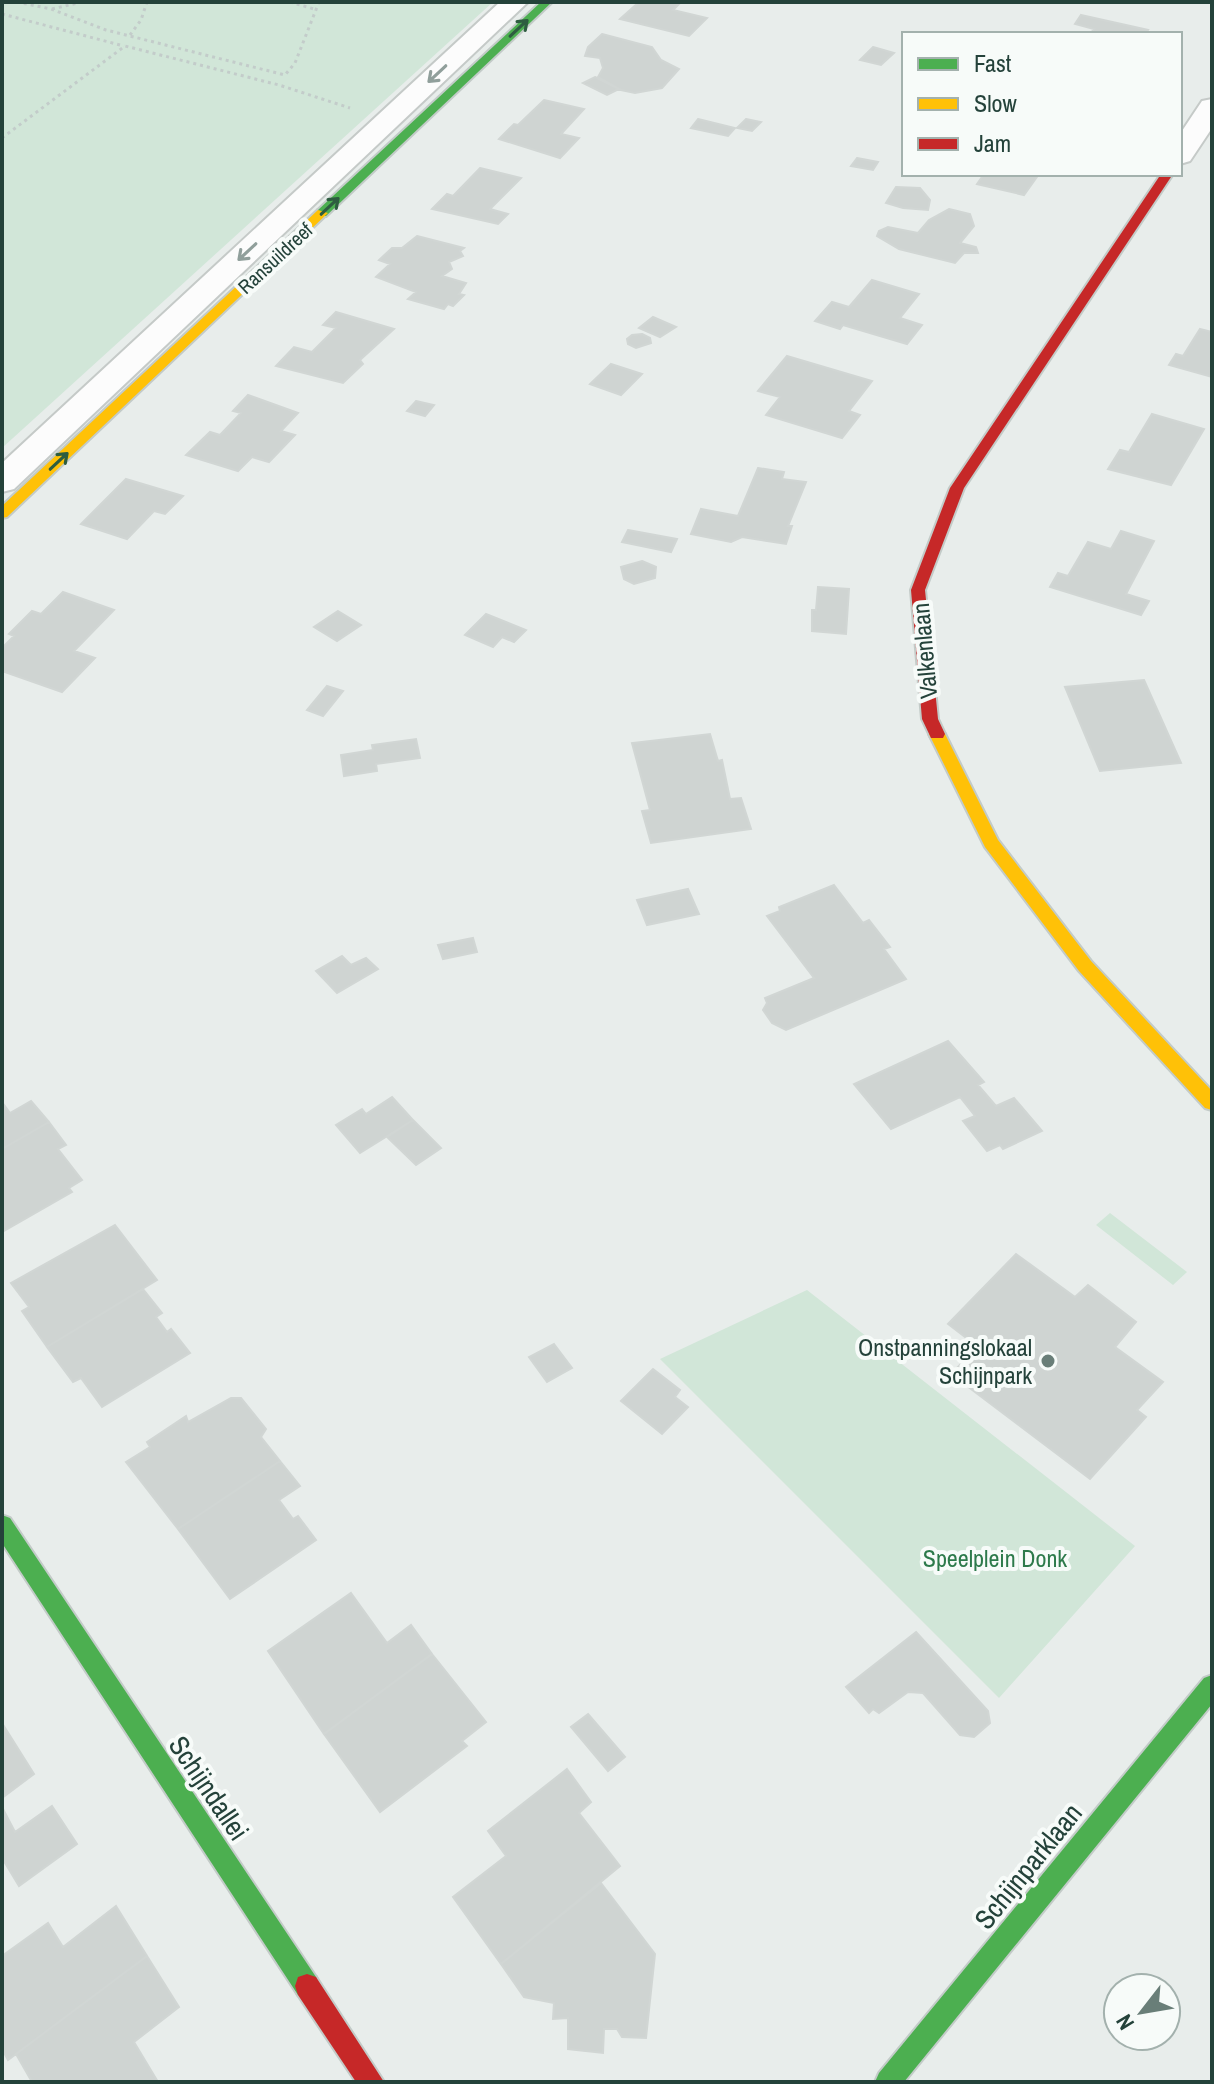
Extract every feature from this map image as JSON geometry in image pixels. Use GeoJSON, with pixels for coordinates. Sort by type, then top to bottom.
{"type":"FeatureCollection","features":[{"type":"Feature","properties":{"kind":"street","name":"Ransuildreef"},"geometry":{"type":"LineString","coordinates":[[2,482],[515,2]]}},
{"type":"Feature","properties":{"kind":"street","name":"Ransuildreef"},"geometry":{"type":"LineString","coordinates":[[2,514],[547,2]]}},
{"type":"Feature","properties":{"kind":"street"},"geometry":{"type":"LineString","coordinates":[[1182,152],[1212,107]]}},
{"type":"Feature","properties":{"kind":"street","name":"Valkenlaan"},"geometry":{"type":"LineString","coordinates":[[1166,176],[957,488],[918,590],[930,719],[991,843],[1085,966],[1212,1103]]}},
{"type":"Feature","properties":{"kind":"street","name":"Schijndallei"},"geometry":{"type":"LineString","coordinates":[[9,1549],[371,2082]]}},
{"type":"Feature","properties":{"kind":"street","name":"Schijnparklaan"},"geometry":{"type":"LineString","coordinates":[[888,2082],[1212,1686]]}},
{"type":"Feature","properties":{"kind":"path"},"geometry":{"type":"LineString","coordinates":[[17,2],[51,9],[106,30],[285,75],[295,63],[319,2]]}},
{"type":"Feature","properties":{"kind":"path"},"geometry":{"type":"LineString","coordinates":[[51,9],[82,2]]}},
{"type":"Feature","properties":{"kind":"path"},"geometry":{"type":"LineString","coordinates":[[130,35],[141,20],[147,2]]}},
{"type":"Feature","properties":{"kind":"path"},"geometry":{"type":"LineString","coordinates":[[290,2],[314,9]]}},
{"type":"Feature","properties":{"kind":"path"},"geometry":{"type":"LineString","coordinates":[[2,14],[279,85],[388,120]]}},
{"type":"Feature","properties":{"kind":"path"},"geometry":{"type":"LineString","coordinates":[[2,138],[125,46]]}},
{"type":"Feature","properties":{"kind":"green space"},"geometry":{"type":"Polygon","coordinates":[[[2,2],[493,2],[2,448],[2,2]]]}},
{"type":"Feature","properties":{"kind":"green space"},"geometry":{"type":"Polygon","coordinates":[[[1110,1213],[1187,1272],[1173,1285],[1096,1225],[1110,1213]]]}},
{"type":"Feature","properties":{"kind":"green space","name":"Speelplein Donk"},"geometry":{"type":"Polygon","coordinates":[[[807,1290],[1135,1546],[999,1698],[660,1359],[807,1290]]]}},
{"type":"Feature","properties":{"kind":"building"},"geometry":{"type":"Polygon","coordinates":[[[639,2],[681,2],[673,10],[707,18],[689,36],[620,19],[639,2]]]}},
{"type":"Feature","properties":{"kind":"building"},"geometry":{"type":"Polygon","coordinates":[[[1081,15],[1148,30],[1092,32],[1094,29],[1075,24],[1081,15]]]}},
{"type":"Feature","properties":{"kind":"building"},"geometry":{"type":"Polygon","coordinates":[[[602,34],[652,47],[661,60],[679,69],[662,88],[635,93],[621,90],[598,77],[603,68],[600,58],[585,56],[588,47],[602,34]]]}},
{"type":"Feature","properties":{"kind":"building"},"geometry":{"type":"Polygon","coordinates":[[[873,47],[894,53],[881,65],[860,60],[873,47]]]}},
{"type":"Feature","properties":{"kind":"building"},"geometry":{"type":"Polygon","coordinates":[[[595,77],[619,89],[607,95],[583,83],[595,77]]]}},
{"type":"Feature","properties":{"kind":"building"},"geometry":{"type":"Polygon","coordinates":[[[544,100],[584,109],[561,134],[579,138],[560,158],[499,139],[544,100]]]}},
{"type":"Feature","properties":{"kind":"building"},"geometry":{"type":"Polygon","coordinates":[[[698,119],[735,128],[728,136],[691,128],[698,119]]]}},
{"type":"Feature","properties":{"kind":"building"},"geometry":{"type":"Polygon","coordinates":[[[746,119],[761,122],[752,131],[737,128],[746,119]]]}},
{"type":"Feature","properties":{"kind":"building"},"geometry":{"type":"Polygon","coordinates":[[[857,158],[878,162],[873,170],[851,166],[857,158]]]}},
{"type":"Feature","properties":{"kind":"building"},"geometry":{"type":"Polygon","coordinates":[[[480,168],[521,178],[490,209],[508,214],[498,224],[432,209],[447,194],[453,196],[480,168]]]}},
{"type":"Feature","properties":{"kind":"building"},"geometry":{"type":"Polygon","coordinates":[[[983,176],[1038,176],[1024,195],[977,184],[983,176]]]}},
{"type":"Feature","properties":{"kind":"building"},"geometry":{"type":"Polygon","coordinates":[[[896,187],[920,188],[930,200],[928,210],[886,203],[896,187]]]}},
{"type":"Feature","properties":{"kind":"building"},"geometry":{"type":"Polygon","coordinates":[[[949,209],[970,214],[974,226],[960,243],[976,247],[978,253],[964,253],[955,263],[899,249],[877,236],[879,231],[888,227],[918,233],[929,220],[949,209]]]}},
{"type":"Feature","properties":{"kind":"building"},"geometry":{"type":"Polygon","coordinates":[[[417,236],[464,248],[460,251],[463,256],[449,262],[452,269],[442,276],[466,283],[459,294],[464,295],[453,306],[448,304],[444,309],[408,299],[416,292],[376,277],[390,264],[379,260],[392,248],[402,248],[417,236]]]}},
{"type":"Feature","properties":{"kind":"building"},"geometry":{"type":"Polygon","coordinates":[[[872,280],[919,294],[900,318],[922,325],[907,344],[843,325],[840,329],[815,321],[832,302],[849,307],[872,280]]]}},
{"type":"Feature","properties":{"kind":"building"},"geometry":{"type":"Polygon","coordinates":[[[336,312],[394,329],[360,360],[363,364],[343,383],[276,366],[294,347],[312,352],[336,328],[323,325],[336,312]]]}},
{"type":"Feature","properties":{"kind":"building"},"geometry":{"type":"Polygon","coordinates":[[[653,317],[676,327],[660,337],[639,328],[653,317]]]}},
{"type":"Feature","properties":{"kind":"building"},"geometry":{"type":"Polygon","coordinates":[[[1200,329],[1212,332],[1212,377],[1169,365],[1176,354],[1183,356],[1200,329]]]}},
{"type":"Feature","properties":{"kind":"building"},"geometry":{"type":"Polygon","coordinates":[[[642,334],[650,338],[651,343],[636,348],[628,344],[627,339],[632,335],[642,334]]]}},
{"type":"Feature","properties":{"kind":"building"},"geometry":{"type":"Polygon","coordinates":[[[787,356],[872,381],[849,411],[860,415],[842,438],[766,415],[780,397],[758,391],[787,356]]]}},
{"type":"Feature","properties":{"kind":"building"},"geometry":{"type":"Polygon","coordinates":[[[611,364],[642,374],[621,395],[590,384],[611,364]]]}},
{"type":"Feature","properties":{"kind":"building"},"geometry":{"type":"Polygon","coordinates":[[[248,395],[298,413],[281,431],[295,435],[269,462],[252,457],[238,471],[186,455],[210,432],[220,435],[241,413],[233,411],[248,395]]]}},
{"type":"Feature","properties":{"kind":"building"},"geometry":{"type":"Polygon","coordinates":[[[416,401],[434,405],[425,416],[407,411],[416,401]]]}},
{"type":"Feature","properties":{"kind":"building"},"geometry":{"type":"Polygon","coordinates":[[[1152,414],[1204,429],[1171,485],[1108,469],[1120,450],[1129,452],[1152,414]]]}},
{"type":"Feature","properties":{"kind":"building"},"geometry":{"type":"Polygon","coordinates":[[[758,468],[784,472],[782,479],[806,482],[788,526],[792,526],[786,544],[742,537],[731,542],[691,534],[701,509],[738,516],[758,468]]]}},
{"type":"Feature","properties":{"kind":"building"},"geometry":{"type":"Polygon","coordinates":[[[126,479],[183,496],[165,514],[154,511],[127,539],[81,524],[126,479]]]}},
{"type":"Feature","properties":{"kind":"building"},"geometry":{"type":"Polygon","coordinates":[[[628,530],[677,539],[671,552],[622,542],[628,530]]]}},
{"type":"Feature","properties":{"kind":"building"},"geometry":{"type":"Polygon","coordinates":[[[1121,531],[1154,541],[1126,594],[1149,601],[1141,615],[1050,587],[1058,573],[1068,576],[1088,542],[1111,549],[1121,531]]]}},
{"type":"Feature","properties":{"kind":"building"},"geometry":{"type":"Polygon","coordinates":[[[642,561],[656,567],[655,578],[634,584],[624,579],[621,567],[642,561]]]}},
{"type":"Feature","properties":{"kind":"building"},"geometry":{"type":"Polygon","coordinates":[[[818,587],[849,589],[846,634],[812,631],[812,610],[816,610],[818,587]]]}},
{"type":"Feature","properties":{"kind":"building"},"geometry":{"type":"Polygon","coordinates":[[[63,592],[114,610],[74,651],[95,658],[62,692],[2,671],[2,648],[14,636],[9,634],[32,611],[41,614],[63,592]]]}},
{"type":"Feature","properties":{"kind":"building"},"geometry":{"type":"Polygon","coordinates":[[[338,611],[361,625],[337,641],[314,627],[338,611]]]}},
{"type":"Feature","properties":{"kind":"building"},"geometry":{"type":"Polygon","coordinates":[[[486,614],[526,630],[514,642],[502,637],[493,647],[465,635],[486,614]]]}},
{"type":"Feature","properties":{"kind":"building"},"geometry":{"type":"Polygon","coordinates":[[[1144,680],[1181,763],[1100,771],[1065,687],[1144,680]]]}},
{"type":"Feature","properties":{"kind":"building"},"geometry":{"type":"Polygon","coordinates":[[[327,686],[343,691],[323,716],[307,710],[327,686]]]}},
{"type":"Feature","properties":{"kind":"building"},"geometry":{"type":"Polygon","coordinates":[[[710,734],[718,761],[722,760],[730,799],[741,798],[751,829],[651,843],[642,811],[650,810],[632,743],[710,734]]]}},
{"type":"Feature","properties":{"kind":"building"},"geometry":{"type":"Polygon","coordinates":[[[416,739],[420,758],[376,764],[377,771],[344,776],[341,755],[373,750],[372,745],[416,739]]]}},
{"type":"Feature","properties":{"kind":"building"},"geometry":{"type":"Polygon","coordinates":[[[834,885],[863,923],[869,920],[890,947],[884,949],[906,979],[786,1030],[772,1023],[763,1010],[767,1003],[765,998],[814,978],[767,916],[780,911],[779,907],[834,885]]]}},
{"type":"Feature","properties":{"kind":"building"},"geometry":{"type":"Polygon","coordinates":[[[688,889],[699,914],[647,925],[637,900],[688,889]]]}},
{"type":"Feature","properties":{"kind":"building"},"geometry":{"type":"Polygon","coordinates":[[[473,938],[477,952],[443,959],[438,945],[473,938]]]}},
{"type":"Feature","properties":{"kind":"building"},"geometry":{"type":"Polygon","coordinates":[[[342,956],[351,965],[366,958],[378,969],[337,993],[316,971],[342,956]]]}},
{"type":"Feature","properties":{"kind":"building"},"geometry":{"type":"Polygon","coordinates":[[[948,1041],[984,1082],[978,1085],[996,1106],[1014,1098],[1042,1131],[1003,1149],[1000,1145],[987,1151],[963,1121],[975,1116],[960,1097],[891,1129],[854,1084],[948,1041]]]}},
{"type":"Feature","properties":{"kind":"building"},"geometry":{"type":"Polygon","coordinates":[[[392,1097],[413,1120],[360,1153],[336,1125],[362,1109],[366,1114],[392,1097]]]}},
{"type":"Feature","properties":{"kind":"building"},"geometry":{"type":"Polygon","coordinates":[[[31,1101],[49,1122],[2,1149],[2,1102],[10,1113],[31,1101]]]}},
{"type":"Feature","properties":{"kind":"building"},"geometry":{"type":"Polygon","coordinates":[[[413,1120],[441,1148],[416,1165],[387,1137],[413,1120]]]}},
{"type":"Feature","properties":{"kind":"building"},"geometry":{"type":"Polygon","coordinates":[[[49,1122],[66,1145],[58,1149],[82,1180],[69,1188],[72,1192],[2,1232],[2,1149],[49,1122]]]}},
{"type":"Feature","properties":{"kind":"building"},"geometry":{"type":"Polygon","coordinates":[[[115,1225],[157,1280],[47,1347],[22,1311],[29,1307],[11,1283],[115,1225]]]}},
{"type":"Feature","properties":{"kind":"building","name":"Onstpanningslokaal Schijnpark"},"geometry":{"type":"Polygon","coordinates":[[[1016,1254],[1075,1297],[1088,1285],[1136,1322],[1115,1347],[1163,1382],[1137,1410],[1146,1417],[1090,1479],[951,1374],[978,1347],[948,1324],[1016,1254]]]}},
{"type":"Feature","properties":{"kind":"building"},"geometry":{"type":"Polygon","coordinates":[[[143,1289],[162,1313],[156,1317],[167,1332],[171,1329],[190,1353],[102,1407],[81,1378],[73,1382],[47,1347],[143,1289]]]}},
{"type":"Feature","properties":{"kind":"building"},"geometry":{"type":"Polygon","coordinates":[[[554,1344],[572,1368],[547,1382],[529,1357],[554,1344]]]}},
{"type":"Feature","properties":{"kind":"building"},"geometry":{"type":"Polygon","coordinates":[[[653,1369],[680,1390],[675,1397],[688,1407],[662,1434],[621,1401],[653,1369]]]}},
{"type":"Feature","properties":{"kind":"building"},"geometry":{"type":"Polygon","coordinates":[[[231,1398],[241,1398],[266,1429],[261,1437],[280,1461],[178,1529],[126,1462],[150,1447],[147,1442],[186,1416],[188,1422],[231,1398]]]}},
{"type":"Feature","properties":{"kind":"building"},"geometry":{"type":"Polygon","coordinates":[[[280,1461],[300,1486],[279,1500],[293,1519],[298,1516],[316,1540],[230,1599],[178,1529],[280,1461]]]}},
{"type":"Feature","properties":{"kind":"building"},"geometry":{"type":"Polygon","coordinates":[[[351,1593],[387,1643],[411,1625],[432,1654],[324,1734],[268,1651],[351,1593]]]}},
{"type":"Feature","properties":{"kind":"building"},"geometry":{"type":"Polygon","coordinates":[[[916,1632],[988,1711],[990,1723],[974,1737],[960,1735],[923,1693],[908,1692],[879,1713],[873,1709],[869,1713],[846,1687],[916,1632]]]}},
{"type":"Feature","properties":{"kind":"building"},"geometry":{"type":"Polygon","coordinates":[[[432,1654],[486,1722],[462,1741],[467,1746],[380,1812],[324,1734],[432,1654]]]}},
{"type":"Feature","properties":{"kind":"building"},"geometry":{"type":"Polygon","coordinates":[[[588,1714],[625,1757],[608,1771],[571,1727],[588,1714]]]}},
{"type":"Feature","properties":{"kind":"building"},"geometry":{"type":"Polygon","coordinates":[[[2,1723],[34,1774],[2,1798],[2,1723]]]}},
{"type":"Feature","properties":{"kind":"building"},"geometry":{"type":"Polygon","coordinates":[[[567,1769],[591,1802],[579,1813],[620,1866],[501,1964],[453,1897],[506,1856],[488,1831],[567,1769]]]}},
{"type":"Feature","properties":{"kind":"building"},"geometry":{"type":"Polygon","coordinates":[[[52,1806],[77,1844],[19,1886],[2,1858],[2,1807],[15,1832],[52,1806]]]}},
{"type":"Feature","properties":{"kind":"building"},"geometry":{"type":"Polygon","coordinates":[[[601,1883],[655,1954],[646,2038],[622,2037],[617,2029],[604,2029],[603,2053],[568,2049],[568,2018],[553,2019],[554,2003],[524,1997],[501,1964],[601,1883]]]}},
{"type":"Feature","properties":{"kind":"building"},"geometry":{"type":"Polygon","coordinates":[[[116,1906],[147,1956],[8,2060],[2,2049],[2,1956],[48,1923],[63,1947],[116,1906]]]}},
{"type":"Feature","properties":{"kind":"building"},"geometry":{"type":"Polygon","coordinates":[[[147,1956],[179,2007],[134,2042],[158,2082],[32,2082],[16,2054],[147,1956]]]}},
{"type":"Feature","properties":{"kind":"traffic: fast"},"geometry":{"type":"LineString","coordinates":[[322,213],[547,2]]}},
{"type":"Feature","properties":{"kind":"traffic: fast"},"geometry":{"type":"LineString","coordinates":[[2,1525],[307,1986]]}},
{"type":"Feature","properties":{"kind":"traffic: fast"},"geometry":{"type":"LineString","coordinates":[[888,2082],[1212,1686]]}},
{"type":"Feature","properties":{"kind":"traffic: slow"},"geometry":{"type":"LineString","coordinates":[[2,514],[322,213]]}},
{"type":"Feature","properties":{"kind":"traffic: slow"},"geometry":{"type":"LineString","coordinates":[[937,734],[991,843],[1085,966],[1212,1103]]}},
{"type":"Feature","properties":{"kind":"traffic: jam"},"geometry":{"type":"LineString","coordinates":[[937,734],[930,719],[918,590],[957,488],[1166,176]]}},
{"type":"Feature","properties":{"kind":"traffic: jam"},"geometry":{"type":"LineString","coordinates":[[307,1986],[371,2082]]}},
{"type":"Feature","properties":{"kind":"place","name":"Onstpanningslokaal Schijnpark"},"geometry":{"type":"Point","coordinates":[1048,1361]}}]}
